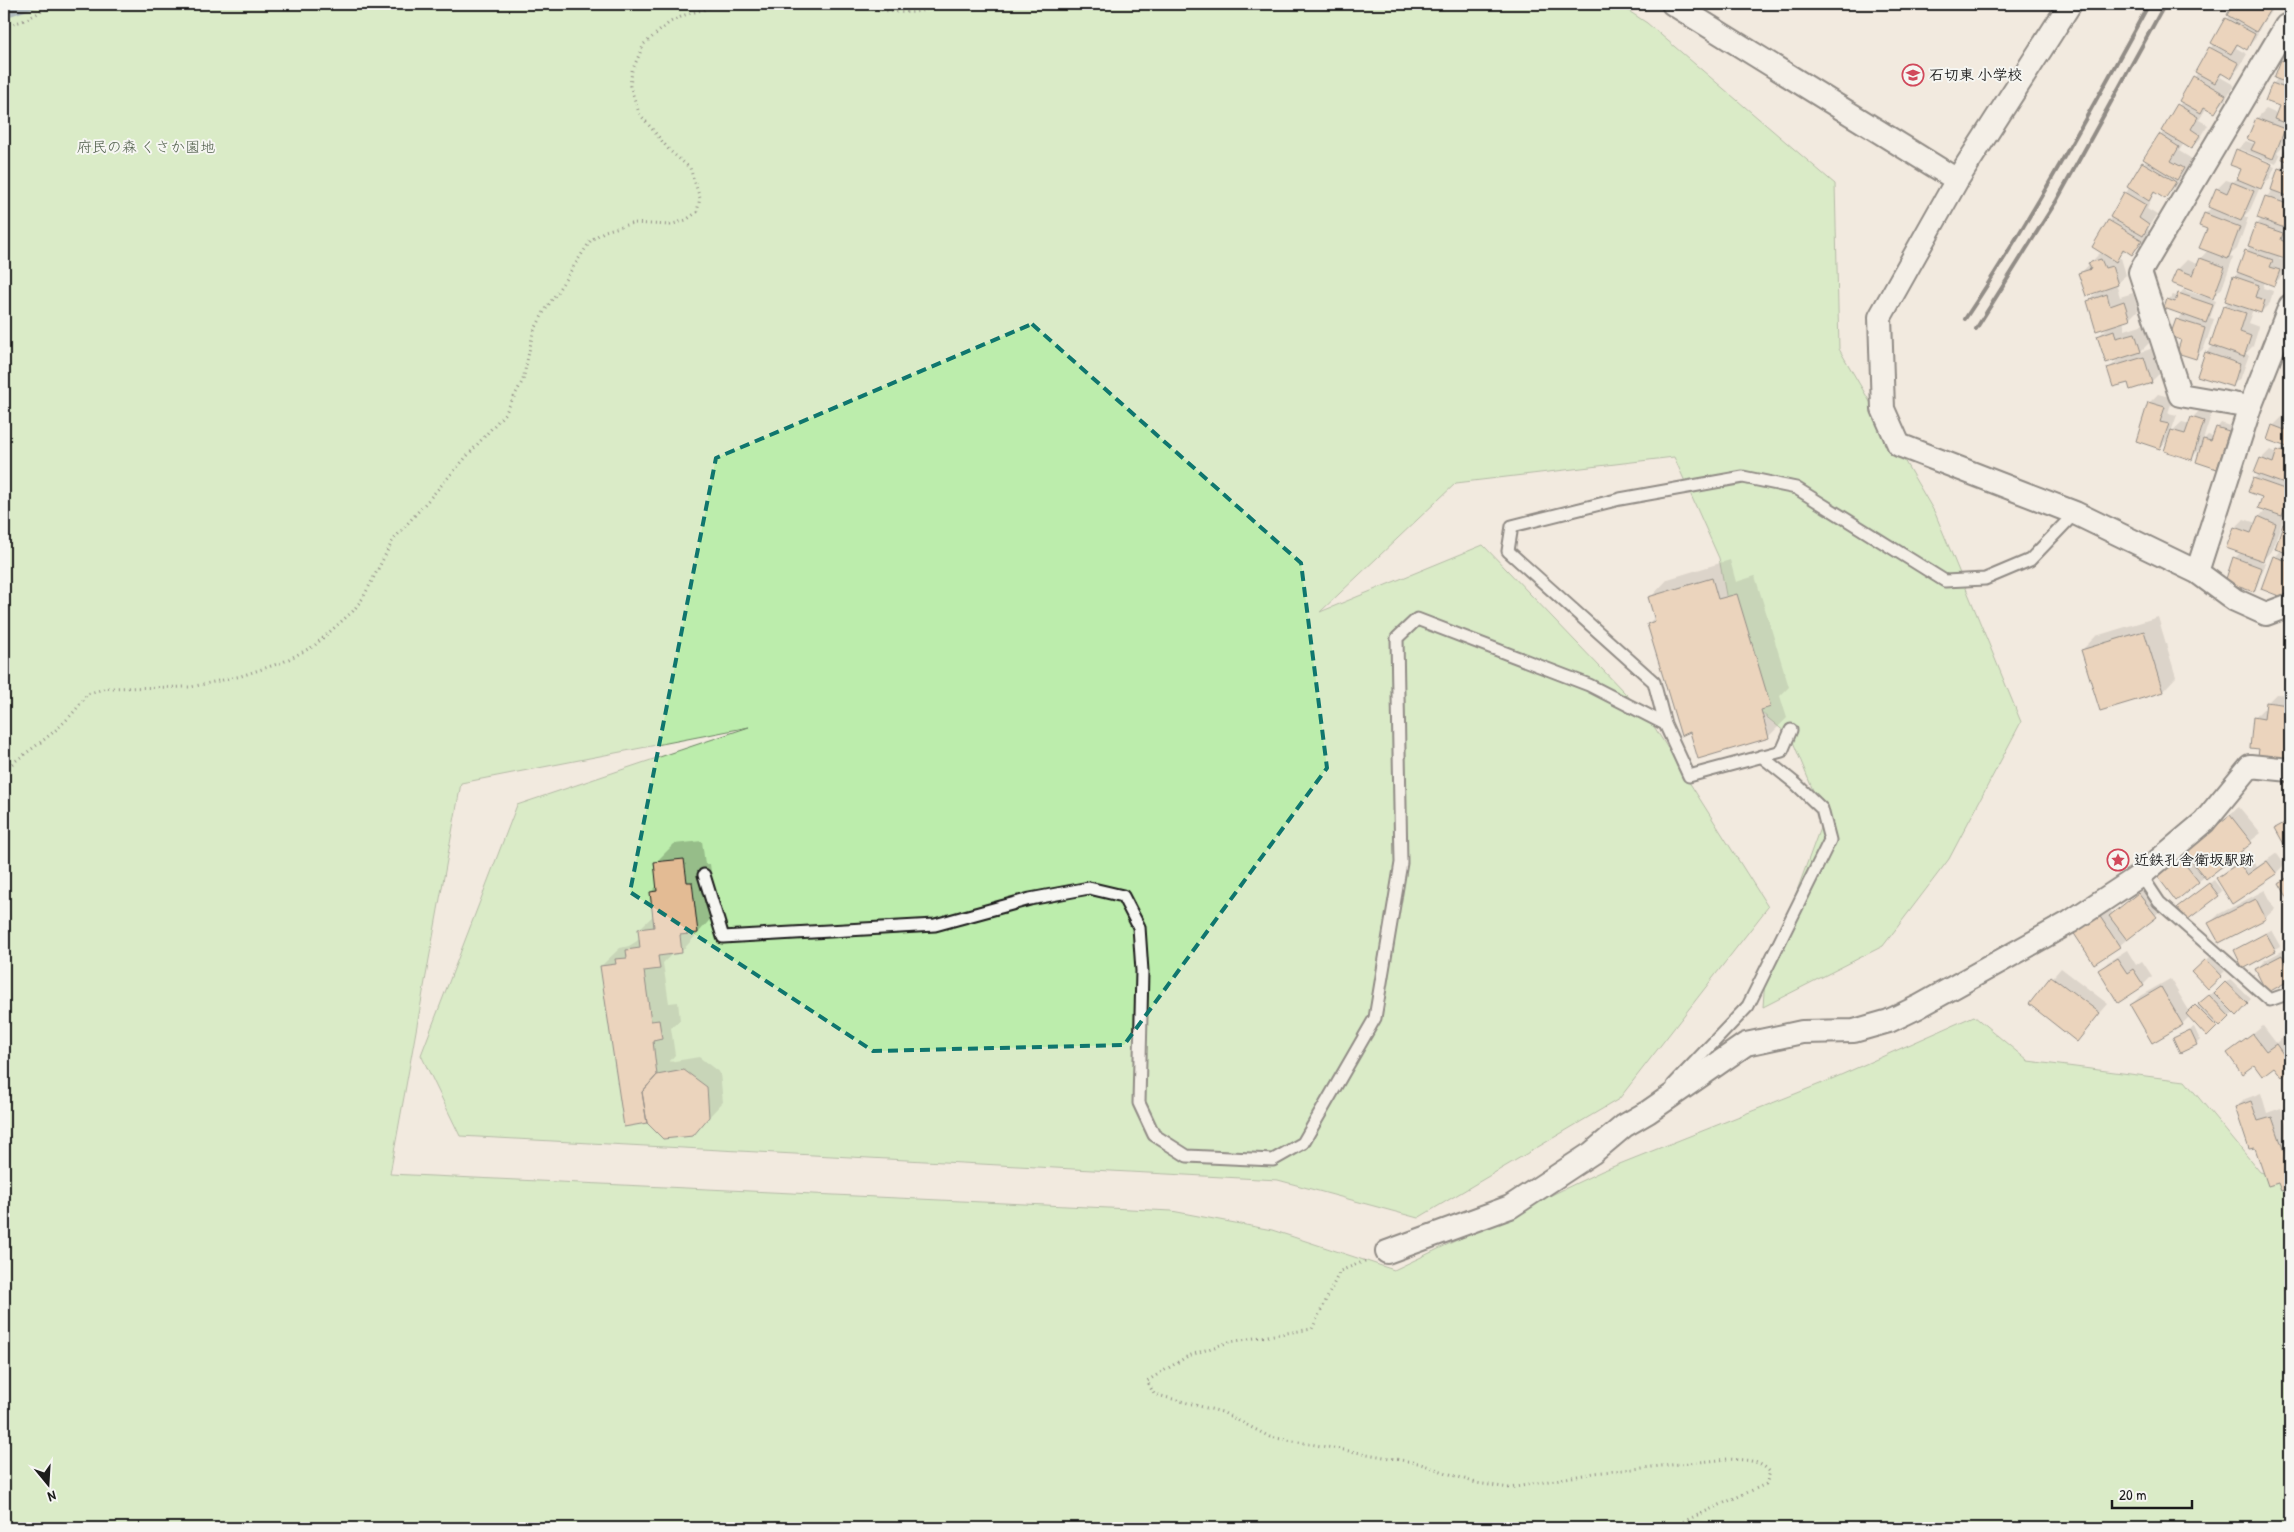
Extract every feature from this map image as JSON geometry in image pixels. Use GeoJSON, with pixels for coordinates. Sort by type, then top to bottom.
{"type":"FeatureCollection","features":[{"type":"Feature","properties":{"kind":"street"},"geometry":{"type":"LineString","coordinates":[[1673,4],[1957,180]]}},
{"type":"Feature","properties":{"kind":"street"},"geometry":{"type":"LineString","coordinates":[[2070,4],[1957,180],[1880,317],[1883,409],[1899,445],[2075,513],[2198,572],[2235,600],[2266,614],[2290,605]]}},
{"type":"Feature","properties":{"kind":"street"},"geometry":{"type":"LineString","coordinates":[[2250,408],[2180,395],[2140,272],[2286,26],[2290,27]]}},
{"type":"Feature","properties":{"kind":"street"},"geometry":{"type":"LineString","coordinates":[[2198,572],[2250,408],[2290,306]]}},
{"type":"Feature","properties":{"kind":"street"},"geometry":{"type":"LineString","coordinates":[[1387,1252],[1510,1207],[1592,1153],[1624,1126],[1648,1112],[1746,1044],[1802,1032],[1854,1031],[1889,1020],[1918,1007],[2070,922],[2141,875],[2204,822],[2250,766],[2290,770]]}},
{"type":"Feature","properties":{"kind":"lane"},"geometry":{"type":"LineString","coordinates":[[1791,730],[1782,751],[1689,776],[1665,724],[1654,682],[1508,551],[1512,526],[1620,499],[1743,477],[1796,488],[1945,581],[1985,579],[2030,560],[2075,513]]}},
{"type":"Feature","properties":{"kind":"lane"},"geometry":{"type":"LineString","coordinates":[[704,874],[723,937],[935,924],[1030,899],[1089,888],[1123,896],[1140,927],[1142,971],[1139,1103],[1154,1135],[1187,1156],[1273,1160],[1303,1143],[1375,1018],[1402,863],[1397,638],[1417,619],[1589,685],[1665,724]]}},
{"type":"Feature","properties":{"kind":"lane"},"geometry":{"type":"LineString","coordinates":[[1624,1126],[1672,1086],[1748,1006],[1830,840],[1822,809],[1796,784],[1761,756]]}},
{"type":"Feature","properties":{"kind":"lane"},"geometry":{"type":"LineString","coordinates":[[2141,875],[2159,902],[2270,1000],[2290,993]]}},
{"type":"Feature","properties":{"kind":"path"},"geometry":{"type":"LineString","coordinates":[[4,27],[25,20],[55,4]]}},
{"type":"Feature","properties":{"kind":"path"},"geometry":{"type":"LineString","coordinates":[[4,770],[52,735],[75,713],[87,694],[107,688],[191,687],[241,676],[283,662],[314,646],[353,611],[363,598],[393,540],[506,412],[523,380],[533,332],[592,240],[605,231],[633,223],[670,225],[686,220],[697,212],[700,198],[690,168],[670,151],[639,113],[630,86],[632,71],[644,44],[670,22],[685,15],[721,4]]}},
{"type":"Feature","properties":{"kind":"path"},"geometry":{"type":"LineString","coordinates":[[852,4],[897,13],[920,12],[939,4]]}},
{"type":"Feature","properties":{"kind":"path"},"geometry":{"type":"LineString","coordinates":[[1387,1252],[1340,1271],[1312,1329],[1229,1342],[1188,1356],[1147,1381],[1154,1394],[1222,1412],[1270,1437],[1418,1463],[1476,1484],[1510,1488],[1594,1473],[1728,1459],[1748,1460],[1762,1464],[1770,1472],[1766,1484],[1669,1528]]}},
{"type":"Feature","properties":{"kind":"highlighted area"},"geometry":{"type":"Polygon","coordinates":[[[1032,324],[1301,563],[1327,768],[1124,1045],[873,1051],[630,892],[716,458],[1032,324]]]}},
{"type":"Feature","properties":{"kind":"green space","name":"府民の森 くさか園地"},"geometry":{"type":"Polygon","coordinates":[[[4,4],[1618,4],[1647,23],[1835,184],[1839,349],[1935,513],[2021,722],[1949,859],[1883,946],[1763,1007],[1765,978],[1824,817],[1791,737],[1746,700],[1719,558],[1674,457],[1456,483],[1320,612],[1483,545],[1648,717],[1768,907],[1619,1099],[1418,1218],[1278,1180],[460,1136],[421,1055],[517,805],[749,727],[461,783],[390,1174],[1172,1211],[1272,1230],[1394,1270],[1602,1171],[1825,1082],[1974,1016],[2028,1061],[2185,1081],[2260,1172],[2290,1180],[2290,1528],[4,1528],[4,4]]]}},
{"type":"Feature","properties":{"kind":"building"},"geometry":{"type":"Polygon","coordinates":[[[2233,4],[2264,4],[2271,8],[2256,32],[2227,15],[2233,4]]]}},
{"type":"Feature","properties":{"kind":"building"},"geometry":{"type":"Polygon","coordinates":[[[2225,18],[2255,34],[2247,50],[2237,44],[2231,54],[2211,43],[2225,18]]]}},
{"type":"Feature","properties":{"kind":"building"},"geometry":{"type":"Polygon","coordinates":[[[2209,47],[2239,63],[2231,79],[2221,73],[2215,83],[2195,72],[2209,47]]]}},
{"type":"Feature","properties":{"kind":"building"},"geometry":{"type":"Polygon","coordinates":[[[2281,60],[2290,63],[2290,84],[2274,78],[2281,60]]]}},
{"type":"Feature","properties":{"kind":"building"},"geometry":{"type":"Polygon","coordinates":[[[2193,76],[2226,95],[2215,113],[2204,107],[2201,113],[2179,101],[2193,76]]]}},
{"type":"Feature","properties":{"kind":"building"},"geometry":{"type":"Polygon","coordinates":[[[2272,83],[2290,90],[2290,125],[2274,119],[2279,106],[2265,101],[2272,83]]]}},
{"type":"Feature","properties":{"kind":"building"},"geometry":{"type":"Polygon","coordinates":[[[2177,104],[2198,117],[2191,129],[2200,135],[2191,149],[2161,131],[2177,104]]]}},
{"type":"Feature","properties":{"kind":"building"},"geometry":{"type":"Polygon","coordinates":[[[2256,118],[2285,129],[2273,159],[2251,150],[2255,142],[2247,139],[2256,118]]]}},
{"type":"Feature","properties":{"kind":"building"},"geometry":{"type":"Polygon","coordinates":[[[2159,134],[2179,147],[2171,161],[2184,168],[2177,180],[2143,159],[2159,134]]]}},
{"type":"Feature","properties":{"kind":"building"},"geometry":{"type":"Polygon","coordinates":[[[2290,134],[2290,162],[2282,159],[2290,134]]]}},
{"type":"Feature","properties":{"kind":"building"},"geometry":{"type":"Polygon","coordinates":[[[2236,149],[2272,164],[2261,189],[2237,179],[2241,169],[2230,165],[2236,149]]]}},
{"type":"Feature","properties":{"kind":"building"},"geometry":{"type":"Polygon","coordinates":[[[2142,162],[2176,182],[2165,199],[2154,192],[2149,201],[2127,187],[2142,162]]]}},
{"type":"Feature","properties":{"kind":"building"},"geometry":{"type":"Polygon","coordinates":[[[2278,168],[2290,172],[2290,197],[2271,190],[2278,168]]]}},
{"type":"Feature","properties":{"kind":"building"},"geometry":{"type":"Polygon","coordinates":[[[2232,182],[2254,191],[2241,221],[2208,207],[2216,188],[2227,193],[2232,182]]]}},
{"type":"Feature","properties":{"kind":"building"},"geometry":{"type":"Polygon","coordinates":[[[2124,192],[2146,205],[2139,218],[2149,225],[2143,236],[2110,217],[2124,192]]]}},
{"type":"Feature","properties":{"kind":"building"},"geometry":{"type":"Polygon","coordinates":[[[2265,196],[2290,205],[2290,230],[2257,218],[2265,196]]]}},
{"type":"Feature","properties":{"kind":"building"},"geometry":{"type":"Polygon","coordinates":[[[2204,213],[2240,227],[2228,259],[2199,248],[2207,229],[2199,226],[2204,213]]]}},
{"type":"Feature","properties":{"kind":"building"},"geometry":{"type":"Polygon","coordinates":[[[2108,220],[2142,240],[2132,255],[2123,249],[2116,262],[2092,247],[2108,220]]]}},
{"type":"Feature","properties":{"kind":"building"},"geometry":{"type":"Polygon","coordinates":[[[2256,224],[2283,233],[2281,240],[2290,244],[2285,258],[2248,246],[2256,224]]]}},
{"type":"Feature","properties":{"kind":"building"},"geometry":{"type":"Polygon","coordinates":[[[2245,250],[2273,260],[2270,267],[2280,270],[2274,286],[2237,272],[2245,250]]]}},
{"type":"Feature","properties":{"kind":"building"},"geometry":{"type":"Polygon","coordinates":[[[2200,258],[2225,267],[2213,299],[2171,283],[2177,269],[2193,275],[2200,258]]]}},
{"type":"Feature","properties":{"kind":"building"},"geometry":{"type":"Polygon","coordinates":[[[2101,259],[2105,268],[2112,266],[2118,285],[2086,296],[2078,273],[2091,269],[2088,263],[2101,259]]]}},
{"type":"Feature","properties":{"kind":"building"},"geometry":{"type":"Polygon","coordinates":[[[2233,276],[2259,285],[2255,297],[2265,300],[2261,313],[2225,301],[2233,276]]]}},
{"type":"Feature","properties":{"kind":"building"},"geometry":{"type":"Polygon","coordinates":[[[2178,293],[2213,305],[2206,323],[2164,308],[2167,299],[2175,302],[2178,293]]]}},
{"type":"Feature","properties":{"kind":"building"},"geometry":{"type":"Polygon","coordinates":[[[2107,294],[2110,306],[2124,301],[2130,320],[2096,331],[2087,301],[2107,294]]]}},
{"type":"Feature","properties":{"kind":"building"},"geometry":{"type":"Polygon","coordinates":[[[2223,306],[2246,313],[2240,332],[2251,336],[2244,357],[2210,345],[2223,306]]]}},
{"type":"Feature","properties":{"kind":"building"},"geometry":{"type":"Polygon","coordinates":[[[2176,319],[2205,328],[2196,359],[2177,353],[2181,340],[2170,336],[2176,319]]]}},
{"type":"Feature","properties":{"kind":"building"},"geometry":{"type":"Polygon","coordinates":[[[2114,330],[2116,338],[2135,333],[2141,352],[2106,363],[2097,336],[2114,330]]]}},
{"type":"Feature","properties":{"kind":"building"},"geometry":{"type":"Polygon","coordinates":[[[2205,352],[2240,364],[2233,387],[2197,376],[2205,352]]]}},
{"type":"Feature","properties":{"kind":"building"},"geometry":{"type":"Polygon","coordinates":[[[2144,357],[2152,383],[2130,390],[2128,383],[2113,387],[2107,368],[2144,357]]]}},
{"type":"Feature","properties":{"kind":"building"},"geometry":{"type":"Polygon","coordinates":[[[2148,402],[2165,407],[2160,422],[2169,424],[2160,449],[2136,441],[2148,402]]]}},
{"type":"Feature","properties":{"kind":"building"},"geometry":{"type":"Polygon","coordinates":[[[2290,416],[2290,448],[2267,440],[2272,425],[2285,430],[2290,416]]]}},
{"type":"Feature","properties":{"kind":"building"},"geometry":{"type":"Polygon","coordinates":[[[2191,417],[2204,421],[2192,460],[2164,451],[2171,430],[2185,434],[2191,417]]]}},
{"type":"Feature","properties":{"kind":"building"},"geometry":{"type":"Polygon","coordinates":[[[2216,427],[2229,431],[2217,469],[2196,462],[2203,439],[2211,441],[2216,427]]]}},
{"type":"Feature","properties":{"kind":"building"},"geometry":{"type":"Polygon","coordinates":[[[2277,450],[2290,454],[2290,486],[2254,473],[2260,458],[2273,463],[2277,450]]]}},
{"type":"Feature","properties":{"kind":"building"},"geometry":{"type":"Polygon","coordinates":[[[2253,478],[2290,491],[2282,516],[2258,508],[2262,497],[2248,492],[2253,478]]]}},
{"type":"Feature","properties":{"kind":"building"},"geometry":{"type":"Polygon","coordinates":[[[2258,516],[2276,524],[2263,561],[2226,548],[2234,527],[2251,533],[2258,516]]]}},
{"type":"Feature","properties":{"kind":"building"},"geometry":{"type":"Polygon","coordinates":[[[2283,524],[2290,526],[2290,554],[2275,549],[2283,524]]]}},
{"type":"Feature","properties":{"kind":"building"},"geometry":{"type":"Polygon","coordinates":[[[2273,556],[2290,562],[2290,582],[2284,598],[2261,589],[2273,556]]]}},
{"type":"Feature","properties":{"kind":"building"},"geometry":{"type":"Polygon","coordinates":[[[2233,557],[2262,568],[2254,592],[2225,582],[2233,557]]]}},
{"type":"Feature","properties":{"kind":"building"},"geometry":{"type":"Polygon","coordinates":[[[1712,578],[1718,599],[1737,594],[1771,707],[1761,710],[1769,738],[1698,759],[1690,732],[1681,736],[1647,624],[1655,621],[1648,597],[1712,578]]]}},
{"type":"Feature","properties":{"kind":"building"},"geometry":{"type":"Polygon","coordinates":[[[2144,631],[2163,692],[2100,711],[2081,650],[2144,631]]]}},
{"type":"Feature","properties":{"kind":"building"},"geometry":{"type":"Polygon","coordinates":[[[2266,702],[2288,705],[2286,721],[2290,722],[2290,767],[2257,763],[2259,749],[2250,748],[2253,717],[2264,719],[2266,702]]]}},
{"type":"Feature","properties":{"kind":"building"},"geometry":{"type":"Polygon","coordinates":[[[2230,815],[2252,843],[2206,879],[2183,851],[2230,815]]]}},
{"type":"Feature","properties":{"kind":"building"},"geometry":{"type":"Polygon","coordinates":[[[2290,820],[2290,855],[2275,828],[2290,820]]]}},
{"type":"Feature","properties":{"kind":"building"},"geometry":{"type":"Polygon","coordinates":[[[2177,854],[2199,882],[2176,901],[2154,872],[2177,854]]]}},
{"type":"Feature","properties":{"kind":"building"},"geometry":{"type":"Polygon","coordinates":[[[684,859],[687,882],[692,882],[698,933],[680,935],[682,953],[658,956],[660,969],[644,971],[651,1021],[659,1020],[662,1039],[653,1041],[657,1075],[642,1092],[647,1123],[624,1127],[600,966],[616,964],[615,959],[627,958],[626,950],[640,948],[638,929],[654,927],[650,892],[657,891],[654,862],[684,859]]]}},
{"type":"Feature","properties":{"kind":"building"},"geometry":{"type":"Polygon","coordinates":[[[2267,861],[2277,874],[2232,904],[2216,878],[2239,863],[2247,875],[2267,861]]]}},
{"type":"Feature","properties":{"kind":"building"},"geometry":{"type":"Polygon","coordinates":[[[2290,876],[2290,902],[2279,883],[2290,876]]]}},
{"type":"Feature","properties":{"kind":"building"},"geometry":{"type":"Polygon","coordinates":[[[2209,883],[2219,896],[2187,920],[2177,907],[2209,883]]]}},
{"type":"Feature","properties":{"kind":"building"},"geometry":{"type":"Polygon","coordinates":[[[2138,893],[2157,917],[2127,940],[2109,916],[2138,893]]]}},
{"type":"Feature","properties":{"kind":"building"},"geometry":{"type":"Polygon","coordinates":[[[2256,899],[2266,919],[2219,943],[2208,923],[2256,899]]]}},
{"type":"Feature","properties":{"kind":"building"},"geometry":{"type":"Polygon","coordinates":[[[2097,912],[2120,947],[2094,964],[2071,929],[2097,912]]]}},
{"type":"Feature","properties":{"kind":"building"},"geometry":{"type":"Polygon","coordinates":[[[2266,933],[2276,951],[2243,969],[2234,950],[2266,933]]]}},
{"type":"Feature","properties":{"kind":"building"},"geometry":{"type":"Polygon","coordinates":[[[2282,955],[2290,971],[2290,980],[2267,993],[2255,969],[2282,955]]]}},
{"type":"Feature","properties":{"kind":"building"},"geometry":{"type":"Polygon","coordinates":[[[2117,958],[2127,973],[2133,969],[2144,986],[2118,1003],[2098,970],[2117,958]]]}},
{"type":"Feature","properties":{"kind":"building"},"geometry":{"type":"Polygon","coordinates":[[[2206,959],[2222,976],[2208,989],[2192,972],[2206,959]]]}},
{"type":"Feature","properties":{"kind":"building"},"geometry":{"type":"Polygon","coordinates":[[[2051,976],[2100,1013],[2077,1042],[2029,1004],[2051,976]]]}},
{"type":"Feature","properties":{"kind":"building"},"geometry":{"type":"Polygon","coordinates":[[[2225,982],[2248,1004],[2237,1016],[2214,993],[2225,982]]]}},
{"type":"Feature","properties":{"kind":"building"},"geometry":{"type":"Polygon","coordinates":[[[2161,987],[2183,1025],[2152,1043],[2130,1005],[2161,987]]]}},
{"type":"Feature","properties":{"kind":"building"},"geometry":{"type":"Polygon","coordinates":[[[2209,995],[2230,1017],[2220,1027],[2198,1004],[2209,995]]]}},
{"type":"Feature","properties":{"kind":"building"},"geometry":{"type":"Polygon","coordinates":[[[2195,1005],[2217,1027],[2207,1037],[2186,1014],[2195,1005]]]}},
{"type":"Feature","properties":{"kind":"building"},"geometry":{"type":"Polygon","coordinates":[[[2190,1030],[2197,1045],[2180,1053],[2173,1038],[2190,1030]]]}},
{"type":"Feature","properties":{"kind":"building"},"geometry":{"type":"Polygon","coordinates":[[[2253,1034],[2266,1051],[2276,1044],[2290,1064],[2290,1070],[2282,1077],[2274,1067],[2262,1076],[2254,1065],[2242,1074],[2227,1053],[2253,1034]]]}},
{"type":"Feature","properties":{"kind":"building"},"geometry":{"type":"Polygon","coordinates":[[[684,1070],[707,1087],[709,1117],[693,1136],[663,1139],[647,1123],[642,1092],[657,1075],[684,1070]]]}},
{"type":"Feature","properties":{"kind":"building"},"geometry":{"type":"Polygon","coordinates":[[[2251,1101],[2258,1121],[2272,1117],[2290,1169],[2290,1188],[2281,1191],[2278,1183],[2268,1186],[2255,1148],[2249,1149],[2235,1107],[2251,1101]]]}},
{"type":"Feature","properties":{"kind":"waterway"},"geometry":{"type":"LineString","coordinates":[[4,14],[33,4]]}},
{"type":"Feature","properties":{"kind":"railway"},"geometry":{"type":"LineString","coordinates":[[1965,319],[2038,203],[2149,4]]}},
{"type":"Feature","properties":{"kind":"railway"},"geometry":{"type":"LineString","coordinates":[[1976,329],[2057,200],[2165,4]]}},
{"type":"Feature","properties":{"kind":"place","name":"石切東 小学校"},"geometry":{"type":"Point","coordinates":[1913,75]}},
{"type":"Feature","properties":{"kind":"place","name":"近鉄孔舎衛坂駅跡"},"geometry":{"type":"Point","coordinates":[2118,860]}}]}
